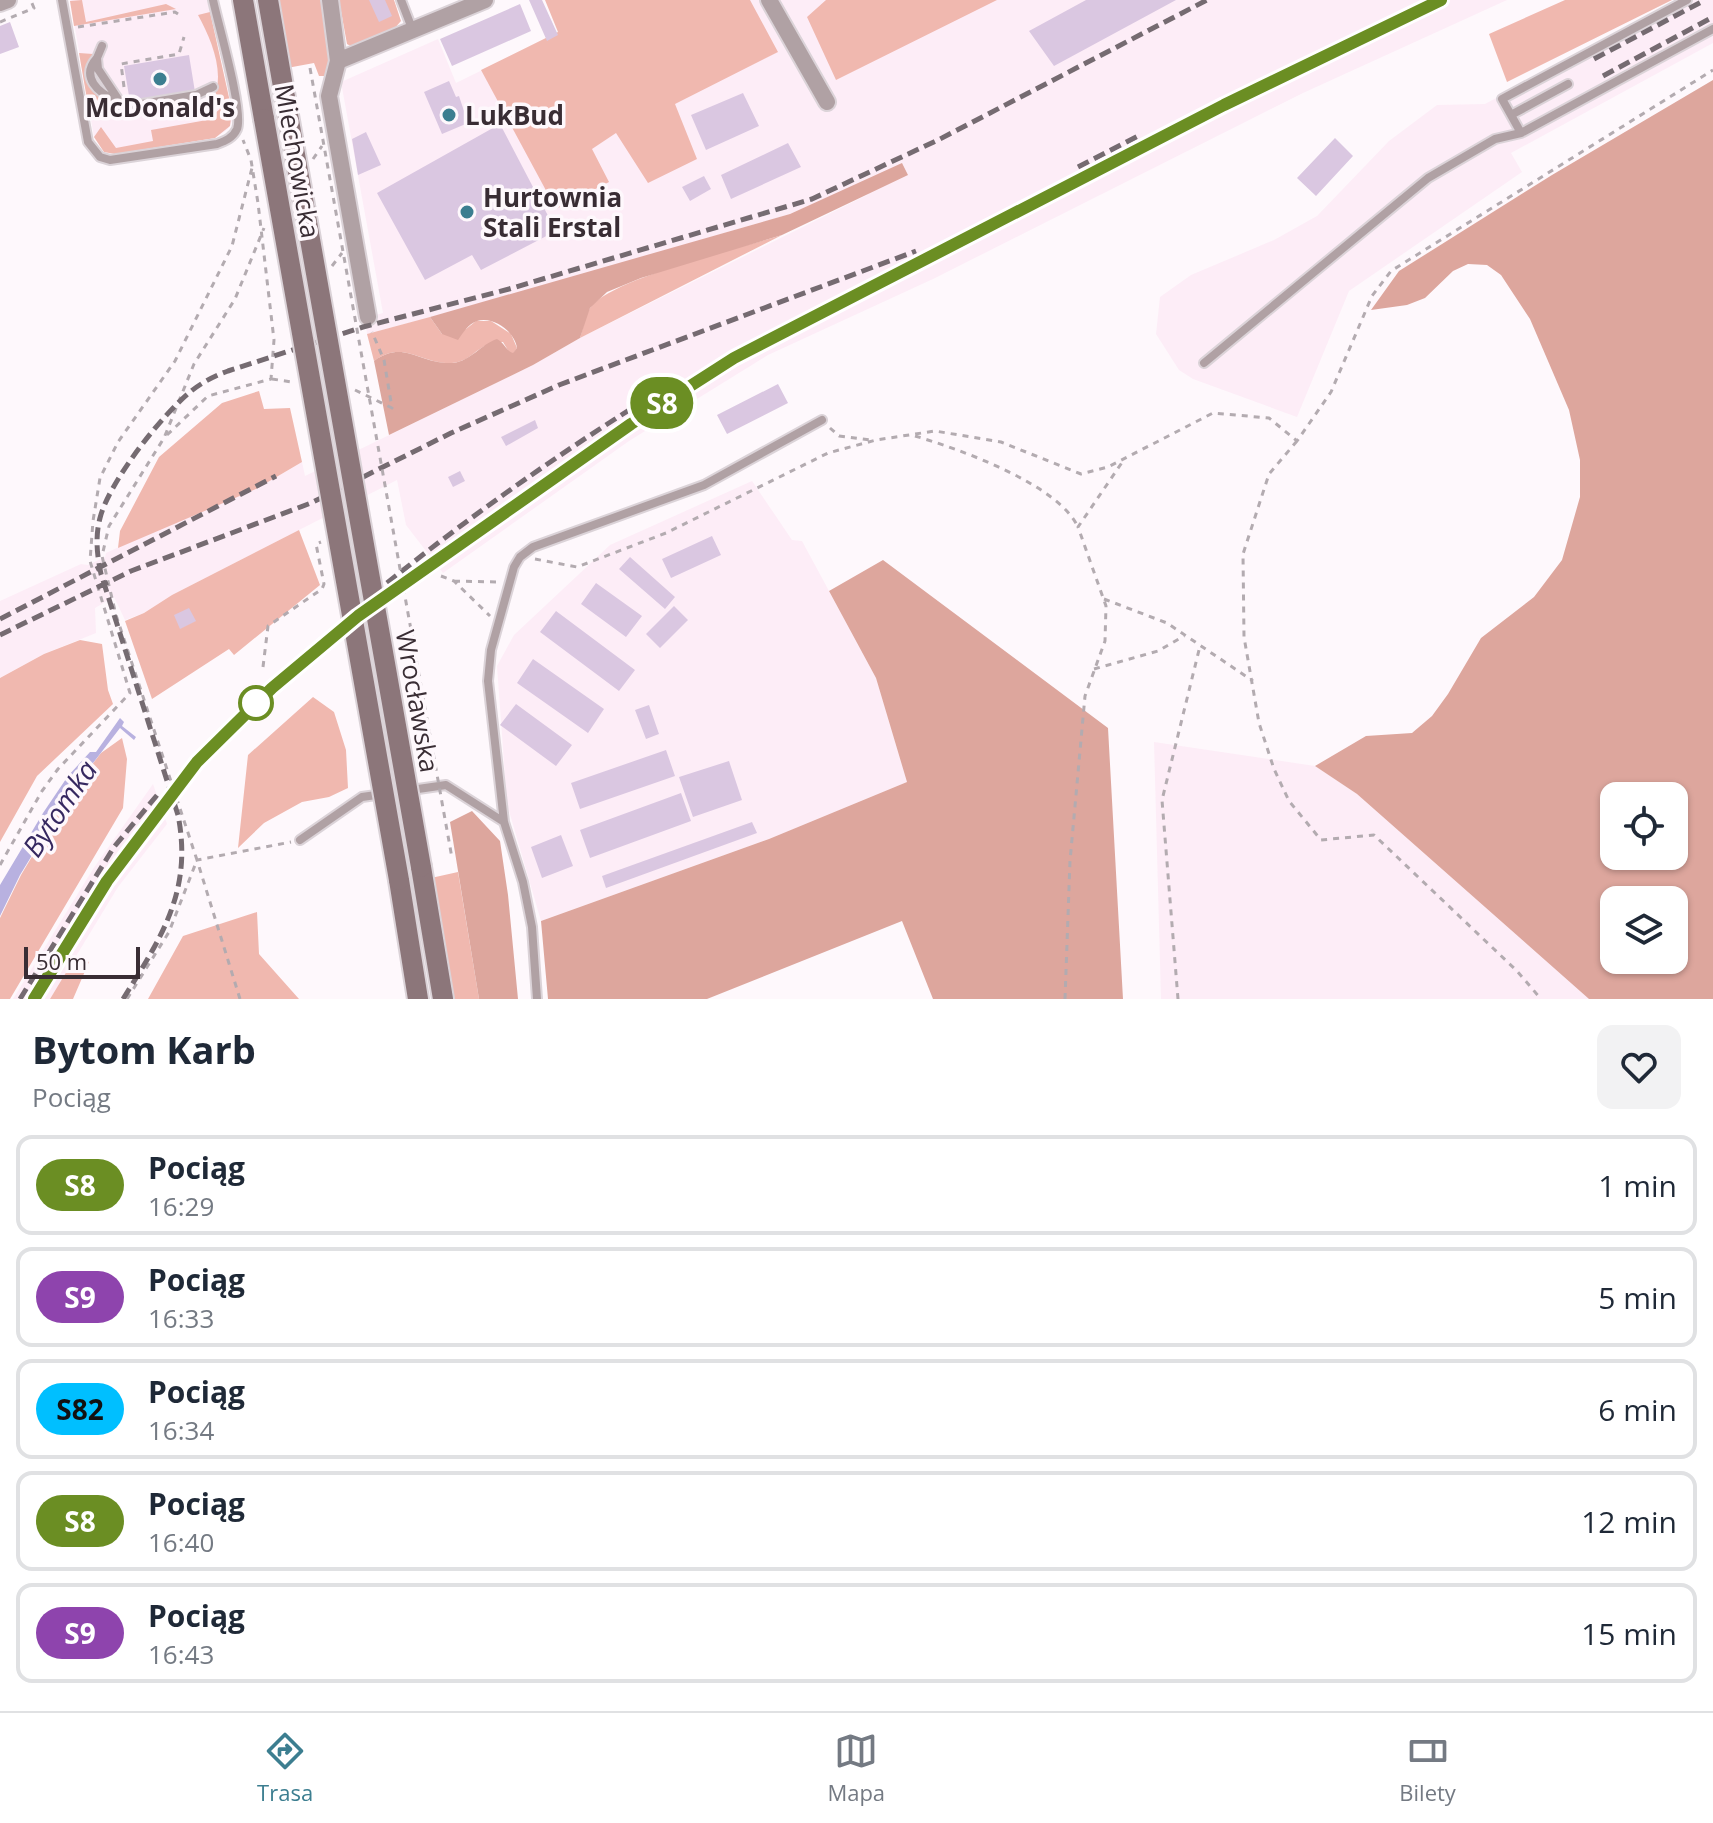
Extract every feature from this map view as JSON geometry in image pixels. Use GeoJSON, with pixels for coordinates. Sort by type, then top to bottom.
{"type":"FeatureCollection","features":[{"type":"Feature","properties":{"kind":"main road","name":"Miechowicka"},"geometry":{"type":"LineString","coordinates":[[243,0],[301,331]]}},
{"type":"Feature","properties":{"kind":"main road","name":"Miechowicka"},"geometry":{"type":"LineString","coordinates":[[268,0],[322,317]]}},
{"type":"Feature","properties":{"kind":"main road","name":"Wrocławska"},"geometry":{"type":"LineString","coordinates":[[322,317],[443,999]]}},
{"type":"Feature","properties":{"kind":"main road","name":"Wrocławska"},"geometry":{"type":"LineString","coordinates":[[301,331],[418,999]]}},
{"type":"Feature","properties":{"kind":"street"},"geometry":{"type":"LineString","coordinates":[[0,3],[8,0]]}},
{"type":"Feature","properties":{"kind":"street"},"geometry":{"type":"LineString","coordinates":[[330,0],[338,61],[329,96],[368,317]]}},
{"type":"Feature","properties":{"kind":"street"},"geometry":{"type":"LineString","coordinates":[[338,61],[485,0]]}},
{"type":"Feature","properties":{"kind":"street"},"geometry":{"type":"LineString","coordinates":[[769,0],[827,102]]}},
{"type":"Feature","properties":{"kind":"lane"},"geometry":{"type":"LineString","coordinates":[[62,0],[88,142],[100,157],[110,160],[217,144],[231,137],[238,125],[238,110],[213,0]]}},
{"type":"Feature","properties":{"kind":"lane"},"geometry":{"type":"LineString","coordinates":[[401,0],[413,31]]}},
{"type":"Feature","properties":{"kind":"lane"},"geometry":{"type":"LineString","coordinates":[[1521,133],[1502,99],[1687,0]]}},
{"type":"Feature","properties":{"kind":"lane"},"geometry":{"type":"LineString","coordinates":[[1204,363],[1428,178],[1495,139],[1521,133],[1713,29]]}},
{"type":"Feature","properties":{"kind":"lane"},"geometry":{"type":"LineString","coordinates":[[102,46],[91,65],[90,79],[101,93],[122,104],[196,95],[213,87]]}},
{"type":"Feature","properties":{"kind":"lane"},"geometry":{"type":"LineString","coordinates":[[1511,115],[1568,84]]}},
{"type":"Feature","properties":{"kind":"lane"},"geometry":{"type":"LineString","coordinates":[[537,999],[529,912],[504,822],[488,681],[497,623],[508,582],[520,557],[533,547],[704,485],[822,420]]}},
{"type":"Feature","properties":{"kind":"lane"},"geometry":{"type":"LineString","coordinates":[[300,840],[362,797],[446,785],[504,822]]}},
{"type":"Feature","properties":{"kind":"path"},"geometry":{"type":"LineString","coordinates":[[0,22],[34,8],[31,1]]}},
{"type":"Feature","properties":{"kind":"path"},"geometry":{"type":"LineString","coordinates":[[75,28],[175,12],[178,21]]}},
{"type":"Feature","properties":{"kind":"path"},"geometry":{"type":"LineString","coordinates":[[122,104],[121,64],[179,54],[184,37]]}},
{"type":"Feature","properties":{"kind":"path"},"geometry":{"type":"LineString","coordinates":[[310,68],[452,858]]}},
{"type":"Feature","properties":{"kind":"path"},"geometry":{"type":"LineString","coordinates":[[1541,999],[1517,971],[1374,835],[1321,840],[1289,801],[1274,769],[1259,723],[1244,637],[1243,554],[1269,474],[1297,441],[1331,392],[1372,296],[1391,271],[1713,70]]}},
{"type":"Feature","properties":{"kind":"path"},"geometry":{"type":"LineString","coordinates":[[164,438],[208,396],[271,379],[274,340],[261,233],[252,168],[238,125]]}},
{"type":"Feature","properties":{"kind":"path"},"geometry":{"type":"LineString","coordinates":[[0,865],[58,769],[130,693],[90,561],[100,478],[118,442],[175,361],[232,246],[252,168]]}},
{"type":"Feature","properties":{"kind":"path"},"geometry":{"type":"LineString","coordinates":[[240,999],[116,615],[102,556],[109,526],[164,438],[194,364],[235,299],[261,233]]}},
{"type":"Feature","properties":{"kind":"path"},"geometry":{"type":"LineString","coordinates":[[520,557],[577,567],[666,533],[828,453],[876,440],[935,431],[1001,442],[1081,474],[1108,467],[1213,413],[1269,418],[1297,441]]}},
{"type":"Feature","properties":{"kind":"path"},"geometry":{"type":"LineString","coordinates":[[822,420],[839,436],[876,440]]}},
{"type":"Feature","properties":{"kind":"path"},"geometry":{"type":"LineString","coordinates":[[911,435],[969,452],[1025,480],[1072,514],[1106,606],[1105,641],[1085,696],[1080,741],[1070,861],[1065,999]]}},
{"type":"Feature","properties":{"kind":"path"},"geometry":{"type":"LineString","coordinates":[[1078,527],[1125,458]]}},
{"type":"Feature","properties":{"kind":"path"},"geometry":{"type":"LineString","coordinates":[[263,667],[268,626],[322,589],[324,584],[316,544],[325,542]]}},
{"type":"Feature","properties":{"kind":"path"},"geometry":{"type":"LineString","coordinates":[[441,576],[454,581],[508,582]]}},
{"type":"Feature","properties":{"kind":"path"},"geometry":{"type":"LineString","coordinates":[[454,581],[497,623]]}},
{"type":"Feature","properties":{"kind":"path"},"geometry":{"type":"LineString","coordinates":[[1104,599],[1167,623],[1253,681]]}},
{"type":"Feature","properties":{"kind":"path"},"geometry":{"type":"LineString","coordinates":[[1094,669],[1158,651],[1184,635]]}},
{"type":"Feature","properties":{"kind":"path"},"geometry":{"type":"LineString","coordinates":[[1178,999],[1162,800],[1200,646]]}},
{"type":"Feature","properties":{"kind":"path"},"geometry":{"type":"LineString","coordinates":[[197,860],[300,840]]}},
{"type":"Feature","properties":{"kind":"path"},"geometry":{"type":"LineString","coordinates":[[127,999],[169,932],[197,860]]}},
{"type":"Feature","properties":{"kind":"shaded area"},"geometry":{"type":"Polygon","coordinates":[[[70,0],[207,0],[232,111],[228,129],[215,138],[115,154],[104,152],[94,137],[70,0]]]}},
{"type":"Feature","properties":{"kind":"shaded area"},"geometry":{"type":"Polygon","coordinates":[[[82,0],[86,22],[166,4],[176,9],[74,26],[70,1],[82,0]]]}},
{"type":"Feature","properties":{"kind":"shaded area"},"geometry":{"type":"Polygon","coordinates":[[[277,0],[327,0],[334,46],[327,76],[319,76],[314,63],[287,68],[277,0]]]}},
{"type":"Feature","properties":{"kind":"shaded area"},"geometry":{"type":"Polygon","coordinates":[[[339,0],[394,0],[401,21],[394,29],[354,48],[347,44],[339,0]]]}},
{"type":"Feature","properties":{"kind":"shaded area"},"geometry":{"type":"Polygon","coordinates":[[[545,0],[750,0],[778,52],[675,104],[697,159],[648,183],[616,133],[592,149],[609,182],[556,209],[481,70],[558,32],[545,0]]]}},
{"type":"Feature","properties":{"kind":"shaded area"},"geometry":{"type":"Polygon","coordinates":[[[638,0],[1507,0],[1303,93],[933,279],[768,355],[629,441],[443,573],[406,525],[397,480],[172,595],[144,613],[125,620],[114,597],[95,608],[96,633],[44,654],[0,678],[0,601],[81,564],[88,565],[105,557],[106,553],[158,529],[256,489],[302,462],[305,476],[533,365],[580,338],[867,195],[902,164],[790,214],[367,334],[365,318],[383,313],[341,82],[438,39],[456,83],[605,9],[638,0]]]}},
{"type":"Feature","properties":{"kind":"shaded area"},"geometry":{"type":"Polygon","coordinates":[[[826,0],[997,0],[836,80],[807,17],[826,0]]]}},
{"type":"Feature","properties":{"kind":"shaded area"},"geometry":{"type":"Polygon","coordinates":[[[1565,0],[1672,0],[1507,82],[1489,34],[1565,0]]]}},
{"type":"Feature","properties":{"kind":"shaded area"},"geometry":{"type":"Polygon","coordinates":[[[1679,0],[1713,0],[1713,43],[1511,153],[1522,172],[1349,291],[1297,417],[1193,379],[1179,370],[1156,334],[1160,297],[1191,275],[1274,240],[1317,216],[1389,141],[1437,105],[1485,104],[1679,0]]]}},
{"type":"Feature","properties":{"kind":"shaded area"},"geometry":{"type":"Polygon","coordinates":[[[210,12],[232,111],[230,126],[215,138],[115,154],[104,152],[94,137],[101,127],[116,148],[153,141],[151,130],[207,120],[220,109],[213,100],[218,79],[215,56],[198,15],[210,12]]]}},
{"type":"Feature","properties":{"kind":"shaded area"},"geometry":{"type":"Polygon","coordinates":[[[79,53],[93,54],[86,76],[92,87],[111,102],[103,114],[95,113],[88,105],[79,53]]]}},
{"type":"Feature","properties":{"kind":"shaded area"},"geometry":{"type":"Polygon","coordinates":[[[1713,80],[1713,999],[1589,999],[1357,794],[1315,766],[1366,736],[1412,733],[1432,716],[1481,638],[1534,597],[1562,560],[1580,497],[1580,460],[1569,410],[1530,319],[1501,275],[1487,265],[1468,264],[1453,271],[1425,298],[1407,305],[1371,310],[1399,271],[1552,175],[1713,80]]]}},
{"type":"Feature","properties":{"kind":"shaded area"},"geometry":{"type":"Polygon","coordinates":[[[902,163],[908,175],[782,235],[641,278],[607,292],[590,308],[580,338],[533,365],[389,435],[374,361],[395,352],[404,352],[441,363],[459,362],[497,339],[513,353],[517,348],[508,331],[497,323],[484,320],[474,322],[458,340],[442,334],[430,317],[790,214],[902,163]]]}},
{"type":"Feature","properties":{"kind":"shaded area"},"geometry":{"type":"Polygon","coordinates":[[[782,235],[580,338],[590,308],[602,297],[623,286],[679,265],[782,235]]]}},
{"type":"Feature","properties":{"kind":"shaded area"},"geometry":{"type":"Polygon","coordinates":[[[430,317],[442,334],[466,329],[476,321],[491,321],[511,334],[517,348],[513,354],[503,342],[494,343],[466,359],[452,363],[403,352],[394,352],[374,361],[367,334],[430,317]]]}},
{"type":"Feature","properties":{"kind":"shaded area"},"geometry":{"type":"Polygon","coordinates":[[[259,391],[264,409],[290,408],[302,462],[256,489],[118,548],[120,531],[159,457],[222,403],[259,391]]]}},
{"type":"Feature","properties":{"kind":"shaded area"},"geometry":{"type":"Polygon","coordinates":[[[752,481],[792,540],[802,541],[876,678],[907,782],[769,839],[541,921],[507,804],[497,666],[514,635],[610,545],[752,481]]]}},
{"type":"Feature","properties":{"kind":"shaded area"},"geometry":{"type":"Polygon","coordinates":[[[299,530],[320,585],[234,655],[229,649],[152,699],[125,621],[299,530]]]}},
{"type":"Feature","properties":{"kind":"shaded area"},"geometry":{"type":"Polygon","coordinates":[[[883,560],[1108,728],[1123,999],[933,999],[902,921],[707,999],[548,999],[541,921],[769,839],[907,782],[876,678],[829,591],[883,560]]]}},
{"type":"Feature","properties":{"kind":"shaded area"},"geometry":{"type":"Polygon","coordinates":[[[80,640],[102,644],[113,704],[37,776],[0,842],[0,678],[44,654],[80,640]]]}},
{"type":"Feature","properties":{"kind":"shaded area"},"geometry":{"type":"Polygon","coordinates":[[[313,697],[334,712],[346,750],[348,788],[329,797],[302,802],[264,823],[238,848],[248,755],[313,697]]]}},
{"type":"Feature","properties":{"kind":"shaded area"},"geometry":{"type":"Polygon","coordinates":[[[122,738],[127,759],[123,808],[10,999],[0,999],[0,918],[21,875],[70,793],[101,753],[122,738]]]}},
{"type":"Feature","properties":{"kind":"shaded area"},"geometry":{"type":"Polygon","coordinates":[[[1154,742],[1315,766],[1357,794],[1589,999],[1161,999],[1154,742]]]}},
{"type":"Feature","properties":{"kind":"shaded area"},"geometry":{"type":"Polygon","coordinates":[[[153,784],[167,824],[118,887],[50,999],[13,999],[93,869],[153,784]]]}},
{"type":"Feature","properties":{"kind":"shaded area"},"geometry":{"type":"Polygon","coordinates":[[[472,811],[500,841],[518,999],[479,999],[450,822],[472,811]]]}},
{"type":"Feature","properties":{"kind":"shaded area"},"geometry":{"type":"Polygon","coordinates":[[[458,872],[479,999],[452,999],[431,878],[458,872]]]}},
{"type":"Feature","properties":{"kind":"shaded area"},"geometry":{"type":"Polygon","coordinates":[[[257,912],[259,954],[299,999],[148,999],[183,936],[257,912]]]}},
{"type":"Feature","properties":{"kind":"shaded area"},"geometry":{"type":"Polygon","coordinates":[[[76,956],[89,962],[73,999],[50,999],[76,956]]]}},
{"type":"Feature","properties":{"kind":"water","name":"Bytomka"},"geometry":{"type":"Polygon","coordinates":[[[120,718],[124,722],[122,726],[136,737],[134,740],[120,728],[70,793],[20,875],[0,916],[0,885],[43,813],[68,776],[90,752],[96,752],[120,718]]]}},
{"type":"Feature","properties":{"kind":"building"},"geometry":{"type":"Polygon","coordinates":[[[369,0],[385,0],[392,16],[379,22],[369,0]]]}},
{"type":"Feature","properties":{"kind":"building"},"geometry":{"type":"Polygon","coordinates":[[[529,0],[542,0],[558,35],[547,41],[529,0]]]}},
{"type":"Feature","properties":{"kind":"building"},"geometry":{"type":"Polygon","coordinates":[[[1086,0],[1176,0],[1054,66],[1029,31],[1086,0]]]}},
{"type":"Feature","properties":{"kind":"building"},"geometry":{"type":"Polygon","coordinates":[[[520,4],[531,31],[452,66],[440,39],[520,4]]]}},
{"type":"Feature","properties":{"kind":"building"},"geometry":{"type":"Polygon","coordinates":[[[10,22],[19,47],[0,54],[0,26],[10,22]]]}},
{"type":"Feature","properties":{"kind":"building","name":"McDonald's"},"geometry":{"type":"Polygon","coordinates":[[[189,55],[195,92],[130,102],[124,66],[189,55]]]}},
{"type":"Feature","properties":{"kind":"building","name":"LukBud"},"geometry":{"type":"Polygon","coordinates":[[[449,81],[456,97],[459,96],[468,123],[442,134],[424,92],[449,81]]]}},
{"type":"Feature","properties":{"kind":"building"},"geometry":{"type":"Polygon","coordinates":[[[743,93],[759,126],[706,150],[691,115],[743,93]]]}},
{"type":"Feature","properties":{"kind":"building","name":"Hurtownia Stali Erstal"},"geometry":{"type":"Polygon","coordinates":[[[500,124],[556,231],[481,270],[472,255],[425,280],[377,193],[500,124]]]}},
{"type":"Feature","properties":{"kind":"building"},"geometry":{"type":"Polygon","coordinates":[[[366,132],[381,165],[358,175],[352,139],[366,132]]]}},
{"type":"Feature","properties":{"kind":"building"},"geometry":{"type":"Polygon","coordinates":[[[1335,138],[1353,156],[1316,196],[1297,178],[1335,138]]]}},
{"type":"Feature","properties":{"kind":"building"},"geometry":{"type":"Polygon","coordinates":[[[788,143],[801,167],[731,199],[721,175],[788,143]]]}},
{"type":"Feature","properties":{"kind":"building"},"geometry":{"type":"Polygon","coordinates":[[[704,176],[711,189],[690,201],[682,187],[704,176]]]}},
{"type":"Feature","properties":{"kind":"building"},"geometry":{"type":"Polygon","coordinates":[[[778,384],[788,403],[727,434],[717,415],[778,384]]]}},
{"type":"Feature","properties":{"kind":"building"},"geometry":{"type":"Polygon","coordinates":[[[535,420],[538,428],[506,446],[501,437],[535,420]]]}},
{"type":"Feature","properties":{"kind":"building"},"geometry":{"type":"Polygon","coordinates":[[[460,471],[465,481],[453,487],[448,477],[460,471]]]}},
{"type":"Feature","properties":{"kind":"building"},"geometry":{"type":"Polygon","coordinates":[[[712,536],[721,555],[671,578],[662,559],[712,536]]]}},
{"type":"Feature","properties":{"kind":"building"},"geometry":{"type":"Polygon","coordinates":[[[630,557],[675,597],[665,609],[619,569],[630,557]]]}},
{"type":"Feature","properties":{"kind":"building"},"geometry":{"type":"Polygon","coordinates":[[[596,583],[642,616],[626,637],[581,604],[596,583]]]}},
{"type":"Feature","properties":{"kind":"building"},"geometry":{"type":"Polygon","coordinates":[[[674,606],[688,620],[660,648],[646,634],[674,606]]]}},
{"type":"Feature","properties":{"kind":"building"},"geometry":{"type":"Polygon","coordinates":[[[189,608],[196,621],[180,629],[174,615],[189,608]]]}},
{"type":"Feature","properties":{"kind":"building"},"geometry":{"type":"Polygon","coordinates":[[[556,611],[635,670],[619,691],[540,632],[556,611]]]}},
{"type":"Feature","properties":{"kind":"building"},"geometry":{"type":"Polygon","coordinates":[[[533,659],[604,709],[588,733],[517,683],[533,659]]]}},
{"type":"Feature","properties":{"kind":"building"},"geometry":{"type":"Polygon","coordinates":[[[516,704],[572,745],[556,766],[500,725],[516,704]]]}},
{"type":"Feature","properties":{"kind":"building"},"geometry":{"type":"Polygon","coordinates":[[[649,705],[659,734],[646,739],[635,710],[649,705]]]}},
{"type":"Feature","properties":{"kind":"building"},"geometry":{"type":"Polygon","coordinates":[[[666,750],[675,776],[580,809],[571,783],[666,750]]]}},
{"type":"Feature","properties":{"kind":"building"},"geometry":{"type":"Polygon","coordinates":[[[729,761],[742,800],[693,817],[679,777],[729,761]]]}},
{"type":"Feature","properties":{"kind":"building"},"geometry":{"type":"Polygon","coordinates":[[[681,793],[691,821],[590,858],[580,830],[681,793]]]}},
{"type":"Feature","properties":{"kind":"building"},"geometry":{"type":"Polygon","coordinates":[[[752,822],[757,833],[606,888],[602,876],[752,822]]]}},
{"type":"Feature","properties":{"kind":"building"},"geometry":{"type":"Polygon","coordinates":[[[561,835],[573,866],[542,878],[531,847],[561,835]]]}},
{"type":"Feature","properties":{"kind":"railway"},"geometry":{"type":"LineString","coordinates":[[123,999],[150,955],[170,913],[177,891],[182,842],[178,815],[101,574],[97,532],[105,503],[114,486],[151,433],[178,403],[190,392],[223,373],[363,327],[509,289],[812,199],[940,139],[1207,0]]}},
{"type":"Feature","properties":{"kind":"railway"},"geometry":{"type":"LineString","coordinates":[[34,999],[107,881],[197,762],[272,688],[358,616],[631,424],[734,358],[1224,105],[1441,0]]}},
{"type":"Feature","properties":{"kind":"railway"},"geometry":{"type":"LineString","coordinates":[[1594,59],[1705,0]]}},
{"type":"Feature","properties":{"kind":"railway"},"geometry":{"type":"LineString","coordinates":[[1603,76],[1713,17]]}},
{"type":"Feature","properties":{"kind":"railway"},"geometry":{"type":"LineString","coordinates":[[1078,167],[1142,134]]}},
{"type":"Feature","properties":{"kind":"railway"},"geometry":{"type":"LineString","coordinates":[[0,635],[131,571],[311,503],[451,433],[559,385],[916,251]]}},
{"type":"Feature","properties":{"kind":"railway"},"geometry":{"type":"LineString","coordinates":[[387,583],[529,476],[679,379]]}},
{"type":"Feature","properties":{"kind":"railway"},"geometry":{"type":"LineString","coordinates":[[0,619],[276,476]]}},
{"type":"Feature","properties":{"kind":"railway"},"geometry":{"type":"LineString","coordinates":[[20,999],[114,847],[158,794]]}},
{"type":"Feature","properties":{"kind":"train","name":"S8"},"geometry":{"type":"LineString","coordinates":[[34,999],[127,851],[197,762],[272,688],[358,616],[631,424],[734,358],[1224,105],[1441,0]]}},
{"type":"Feature","properties":{"kind":"place","name":"McDonald's"},"geometry":{"type":"Point","coordinates":[160,79]}},
{"type":"Feature","properties":{"kind":"place","name":"LukBud"},"geometry":{"type":"Point","coordinates":[449,115]}},
{"type":"Feature","properties":{"kind":"place","name":"Hurtownia Stali Erstal"},"geometry":{"type":"Point","coordinates":[467,212]}}]}
